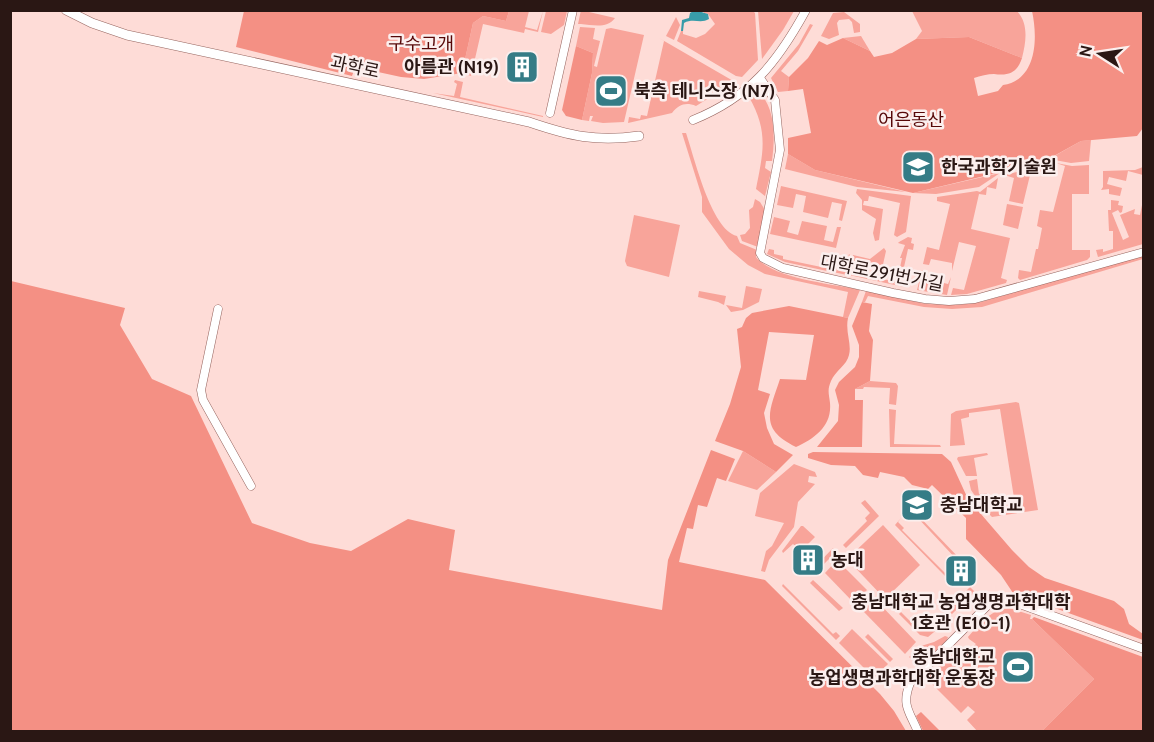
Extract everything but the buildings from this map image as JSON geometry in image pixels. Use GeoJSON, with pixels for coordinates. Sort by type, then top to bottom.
{"type":"FeatureCollection","features":[{"type":"Feature","properties":{"kind":"street","name":"과학로"},"geometry":{"type":"LineString","coordinates":[[66,10],[92,23],[127,35],[529,122],[557,132],[589,139],[639,136]]}},
{"type":"Feature","properties":{"kind":"street"},"geometry":{"type":"LineString","coordinates":[[550,113],[573,10]]}},
{"type":"Feature","properties":{"kind":"street"},"geometry":{"type":"LineString","coordinates":[[693,120],[730,101],[760,78],[784,49],[806,10]]}},
{"type":"Feature","properties":{"kind":"street","name":"대학로291번가길"},"geometry":{"type":"LineString","coordinates":[[760,78],[775,100],[780,150],[760,253],[769,262],[795,272],[925,300],[949,301],[975,298],[1143,252]]}},
{"type":"Feature","properties":{"kind":"street"},"geometry":{"type":"LineString","coordinates":[[218,309],[201,390],[203,400],[251,486]]}},
{"type":"Feature","properties":{"kind":"street"},"geometry":{"type":"LineString","coordinates":[[918,732],[906,702],[910,683],[996,598],[1006,599],[1143,649]]}},
{"type":"Feature","properties":{"kind":"shaded area"},"geometry":{"type":"Polygon","coordinates":[[[581,10],[615,18],[604,25],[578,24],[581,10]]]}},
{"type":"Feature","properties":{"kind":"shaded area"},"geometry":{"type":"Polygon","coordinates":[[[752,10],[755,13],[758,60],[742,77],[736,76],[677,41],[681,31],[683,34],[696,38],[705,34],[715,24],[704,11],[752,10]]]}},
{"type":"Feature","properties":{"kind":"shaded area"},"geometry":{"type":"Polygon","coordinates":[[[509,11],[529,11],[525,27],[537,30],[543,11],[538,32],[525,29],[524,33],[483,24],[471,76],[462,73],[473,23],[483,16],[506,21],[509,11]]]}},
{"type":"Feature","properties":{"kind":"shaded area"},"geometry":{"type":"Polygon","coordinates":[[[546,11],[567,11],[564,25],[551,34],[541,32],[546,11]]]}},
{"type":"Feature","properties":{"kind":"shaded area"},"geometry":{"type":"Polygon","coordinates":[[[758,11],[794,11],[762,59],[758,11]]]}},
{"type":"Feature","properties":{"kind":"shaded area"},"geometry":{"type":"Polygon","coordinates":[[[912,11],[1017,11],[1025,27],[1022,58],[969,37],[916,39],[922,31],[912,11]]]}},
{"type":"Feature","properties":{"kind":"shaded area"},"geometry":{"type":"Polygon","coordinates":[[[844,12],[860,24],[860,32],[854,33],[852,22],[849,19],[839,20],[837,23],[839,35],[829,39],[821,36],[833,13],[844,12]]]}},
{"type":"Feature","properties":{"kind":"shaded area"},"geometry":{"type":"Polygon","coordinates":[[[676,17],[680,25],[674,40],[666,36],[676,17]]]}},
{"type":"Feature","properties":{"kind":"shaded area"},"geometry":{"type":"Polygon","coordinates":[[[810,24],[813,25],[798,51],[781,71],[789,77],[788,91],[778,92],[771,78],[799,44],[810,24]]]}},
{"type":"Feature","properties":{"kind":"shaded area","name":"북측 테니스장 (N7)"},"geometry":{"type":"Polygon","coordinates":[[[580,27],[595,28],[593,39],[600,41],[594,66],[597,67],[606,29],[644,35],[624,122],[591,121],[593,116],[590,116],[589,121],[582,120],[592,73],[593,53],[576,46],[580,27]]]}},
{"type":"Feature","properties":{"kind":"shaded area"},"geometry":{"type":"Polygon","coordinates":[[[861,36],[870,51],[843,38],[861,36]]]}},
{"type":"Feature","properties":{"kind":"shaded area"},"geometry":{"type":"Polygon","coordinates":[[[659,38],[735,82],[696,106],[683,105],[672,113],[628,123],[629,117],[640,119],[641,115],[647,116],[664,41],[659,38]]]}},
{"type":"Feature","properties":{"kind":"shaded area"},"geometry":{"type":"Polygon","coordinates":[[[455,80],[463,82],[460,97],[543,117],[433,93],[454,96],[457,84],[455,80]]]}},
{"type":"Feature","properties":{"kind":"shaded area"},"geometry":{"type":"Polygon","coordinates":[[[758,91],[768,106],[774,133],[772,161],[766,161],[765,168],[771,172],[765,196],[756,189],[763,143],[760,121],[749,97],[758,91]]]}},
{"type":"Feature","properties":{"kind":"shaded area"},"geometry":{"type":"Polygon","coordinates":[[[682,133],[686,133],[705,191],[719,221],[728,231],[737,236],[740,243],[757,250],[756,257],[776,271],[804,280],[860,290],[848,318],[843,317],[848,292],[765,274],[748,265],[729,249],[702,212],[702,197],[682,133]]]}},
{"type":"Feature","properties":{"kind":"shaded area"},"geometry":{"type":"Polygon","coordinates":[[[1091,140],[1089,161],[1071,163],[1049,159],[1081,141],[1091,140]]]}},
{"type":"Feature","properties":{"kind":"shaded area"},"geometry":{"type":"Polygon","coordinates":[[[788,154],[815,170],[906,192],[857,187],[785,169],[788,154]]]}},
{"type":"Feature","properties":{"kind":"shaded area"},"geometry":{"type":"Polygon","coordinates":[[[1056,163],[1072,166],[1089,165],[1089,194],[1072,194],[1072,250],[1090,250],[1090,257],[1087,260],[1020,280],[1019,270],[1031,272],[1036,249],[1038,249],[1042,228],[1037,226],[1040,210],[1053,212],[1065,166],[1056,163]]]}},
{"type":"Feature","properties":{"kind":"shaded area"},"geometry":{"type":"Polygon","coordinates":[[[1047,165],[1045,173],[1031,171],[1023,204],[1009,201],[1014,178],[1004,175],[1047,165]]]}},
{"type":"Feature","properties":{"kind":"shaded area"},"geometry":{"type":"Polygon","coordinates":[[[1143,167],[1143,175],[1128,171],[1126,181],[1109,177],[1107,184],[1122,188],[1120,196],[1109,194],[1109,189],[1101,190],[1103,171],[1135,170],[1143,167]]]}},
{"type":"Feature","properties":{"kind":"shaded area"},"geometry":{"type":"Polygon","coordinates":[[[1000,173],[979,187],[936,194],[913,193],[1000,173]]]}},
{"type":"Feature","properties":{"kind":"shaded area"},"geometry":{"type":"Polygon","coordinates":[[[998,178],[996,189],[987,187],[986,195],[979,194],[971,229],[1010,238],[1001,278],[1007,280],[1006,283],[967,294],[951,295],[953,288],[964,290],[976,246],[959,242],[952,271],[952,263],[931,259],[929,265],[923,264],[927,247],[939,250],[950,204],[937,201],[937,197],[980,192],[998,178]]]}},
{"type":"Feature","properties":{"kind":"shaded area"},"geometry":{"type":"Polygon","coordinates":[[[781,186],[847,201],[842,221],[839,220],[842,204],[832,202],[828,218],[803,212],[806,196],[796,194],[793,208],[777,205],[781,186]]]}},
{"type":"Feature","properties":{"kind":"shaded area"},"geometry":{"type":"Polygon","coordinates":[[[857,189],[911,196],[906,232],[897,237],[894,235],[900,203],[869,196],[868,201],[864,201],[863,205],[883,209],[879,240],[875,241],[873,233],[876,219],[862,210],[862,200],[856,193],[857,189]]]}},
{"type":"Feature","properties":{"kind":"shaded area"},"geometry":{"type":"Polygon","coordinates":[[[755,199],[765,210],[758,247],[742,241],[740,235],[745,234],[750,228],[749,210],[753,207],[755,199]]]}},
{"type":"Feature","properties":{"kind":"shaded area"},"geometry":{"type":"Polygon","coordinates":[[[1111,200],[1119,201],[1118,205],[1123,206],[1122,212],[1118,210],[1112,213],[1123,240],[1129,237],[1120,215],[1135,209],[1134,214],[1140,215],[1143,200],[1143,244],[1098,257],[1096,250],[1103,249],[1103,252],[1113,249],[1113,231],[1109,231],[1108,210],[1111,210],[1111,200]]]}},
{"type":"Feature","properties":{"kind":"shaded area"},"geometry":{"type":"Polygon","coordinates":[[[1007,204],[1023,207],[1018,229],[1003,225],[1007,204]]]}},
{"type":"Feature","properties":{"kind":"shaded area"},"geometry":{"type":"Polygon","coordinates":[[[634,215],[680,225],[669,277],[627,266],[625,261],[634,215]]]}},
{"type":"Feature","properties":{"kind":"shaded area"},"geometry":{"type":"Polygon","coordinates":[[[774,217],[790,221],[787,232],[798,235],[802,221],[827,226],[824,240],[833,242],[837,227],[841,227],[836,248],[770,234],[774,217]]]}},
{"type":"Feature","properties":{"kind":"shaded area"},"geometry":{"type":"Polygon","coordinates":[[[908,237],[912,238],[911,243],[914,244],[913,250],[908,249],[900,285],[904,287],[849,275],[850,272],[897,282],[902,258],[900,258],[905,245],[898,243],[908,237]]]}},
{"type":"Feature","properties":{"kind":"shaded area"},"geometry":{"type":"Polygon","coordinates":[[[884,248],[886,251],[882,269],[851,263],[853,255],[870,259],[884,248]]]}},
{"type":"Feature","properties":{"kind":"shaded area"},"geometry":{"type":"Polygon","coordinates":[[[769,249],[774,250],[774,254],[783,256],[783,259],[826,268],[829,263],[827,271],[785,262],[767,254],[769,249]]]}},
{"type":"Feature","properties":{"kind":"shaded area"},"geometry":{"type":"Polygon","coordinates":[[[849,254],[847,275],[833,272],[835,263],[846,265],[849,254]]]}},
{"type":"Feature","properties":{"kind":"shaded area"},"geometry":{"type":"Polygon","coordinates":[[[1143,255],[1143,259],[982,307],[952,309],[924,307],[868,296],[865,302],[862,302],[866,291],[926,304],[958,305],[981,302],[1143,255]]]}},
{"type":"Feature","properties":{"kind":"shaded area"},"geometry":{"type":"Polygon","coordinates":[[[922,270],[928,272],[927,279],[948,284],[951,277],[947,295],[917,290],[922,270]]]}},
{"type":"Feature","properties":{"kind":"shaded area"},"geometry":{"type":"Polygon","coordinates":[[[746,286],[762,289],[759,302],[743,310],[731,312],[726,305],[742,308],[746,286]]]}},
{"type":"Feature","properties":{"kind":"shaded area"},"geometry":{"type":"Polygon","coordinates":[[[699,291],[726,296],[724,305],[698,297],[699,291]]]}},
{"type":"Feature","properties":{"kind":"shaded area"},"geometry":{"type":"Polygon","coordinates":[[[870,381],[896,383],[898,386],[896,405],[889,404],[890,388],[855,389],[870,381]]]}},
{"type":"Feature","properties":{"kind":"shaded area"},"geometry":{"type":"Polygon","coordinates":[[[1019,403],[1038,510],[992,517],[988,513],[1012,504],[1010,499],[1014,498],[1000,409],[969,413],[969,417],[961,419],[965,445],[950,446],[951,414],[956,411],[1019,403]]]}},
{"type":"Feature","properties":{"kind":"shaded area"},"geometry":{"type":"Polygon","coordinates":[[[889,409],[896,410],[894,444],[940,445],[941,447],[890,447],[889,409]]]}},
{"type":"Feature","properties":{"kind":"shaded area"},"geometry":{"type":"Polygon","coordinates":[[[743,451],[776,472],[757,490],[728,481],[743,451]]]}},
{"type":"Feature","properties":{"kind":"shaded area"},"geometry":{"type":"Polygon","coordinates":[[[987,453],[988,455],[974,458],[977,476],[966,476],[958,457],[987,453]]]}},
{"type":"Feature","properties":{"kind":"shaded area"},"geometry":{"type":"Polygon","coordinates":[[[794,464],[815,472],[817,477],[809,476],[808,482],[815,484],[798,502],[794,527],[769,560],[765,572],[761,571],[766,551],[772,546],[784,523],[755,516],[760,493],[794,464]]]}},
{"type":"Feature","properties":{"kind":"shaded area"},"geometry":{"type":"Polygon","coordinates":[[[977,479],[979,494],[987,493],[987,507],[982,506],[971,490],[969,481],[977,479]]]}},
{"type":"Feature","properties":{"kind":"shaded area"},"geometry":{"type":"Polygon","coordinates":[[[865,500],[879,516],[846,548],[843,545],[867,521],[865,518],[870,513],[861,503],[865,500]]]}},
{"type":"Feature","properties":{"kind":"shaded area"},"geometry":{"type":"Polygon","coordinates":[[[911,508],[960,559],[958,561],[916,516],[914,517],[909,512],[905,515],[911,508]]]}},
{"type":"Feature","properties":{"kind":"shaded area"},"geometry":{"type":"Polygon","coordinates":[[[901,518],[898,522],[904,528],[902,530],[946,574],[945,576],[895,525],[901,518]]]}},
{"type":"Feature","properties":{"kind":"shaded area"},"geometry":{"type":"Polygon","coordinates":[[[883,525],[920,565],[885,599],[847,559],[883,525]]]}},
{"type":"Feature","properties":{"kind":"shaded area"},"geometry":{"type":"Polygon","coordinates":[[[801,526],[815,537],[801,551],[793,544],[783,553],[782,551],[801,526]]]}},
{"type":"Feature","properties":{"kind":"shaded area"},"geometry":{"type":"Polygon","coordinates":[[[833,548],[836,552],[812,576],[809,573],[833,548]]]}},
{"type":"Feature","properties":{"kind":"shaded area"},"geometry":{"type":"Polygon","coordinates":[[[837,560],[867,590],[854,603],[825,573],[837,560]]]}},
{"type":"Feature","properties":{"kind":"shaded area"},"geometry":{"type":"Polygon","coordinates":[[[813,580],[843,608],[839,611],[810,583],[813,580]]]}},
{"type":"Feature","properties":{"kind":"shaded area"},"geometry":{"type":"Polygon","coordinates":[[[783,584],[833,634],[836,632],[840,636],[836,640],[782,586],[783,584]]]}},
{"type":"Feature","properties":{"kind":"shaded area"},"geometry":{"type":"Polygon","coordinates":[[[970,587],[975,592],[952,614],[947,610],[970,587]]]}},
{"type":"Feature","properties":{"kind":"shaded area"},"geometry":{"type":"Polygon","coordinates":[[[875,599],[916,642],[905,654],[863,611],[875,599]]]}},
{"type":"Feature","properties":{"kind":"shaded area","name":"충남대학교 농업생명과학대학 운동장"},"geometry":{"type":"Polygon","coordinates":[[[1009,608],[1031,615],[1030,619],[1094,679],[1042,731],[978,732],[967,720],[975,712],[968,706],[961,713],[926,678],[959,647],[965,654],[976,644],[968,637],[986,618],[997,611],[1009,608]]]}},
{"type":"Feature","properties":{"kind":"shaded area"},"geometry":{"type":"Polygon","coordinates":[[[901,612],[915,626],[924,618],[921,623],[927,630],[934,623],[939,628],[928,637],[920,635],[899,614],[901,612]]]}},
{"type":"Feature","properties":{"kind":"shaded area"},"geometry":{"type":"Polygon","coordinates":[[[852,629],[888,664],[874,678],[839,643],[852,629]]]}},
{"type":"Feature","properties":{"kind":"shaded area"},"geometry":{"type":"Polygon","coordinates":[[[868,634],[893,659],[890,662],[865,637],[868,634]]]}},
{"type":"Feature","properties":{"kind":"shaded area"},"geometry":{"type":"Polygon","coordinates":[[[945,636],[948,637],[947,640],[920,666],[909,657],[921,646],[945,636]]]}},
{"type":"Feature","properties":{"kind":"green space","name":"구수고개"},"geometry":{"type":"Polygon","coordinates":[[[244,10],[509,11],[506,21],[483,16],[473,23],[462,73],[424,79],[401,77],[355,67],[352,76],[236,47],[244,10]]]}},
{"type":"Feature","properties":{"kind":"green space","name":"어은동산"},"geometry":{"type":"Polygon","coordinates":[[[1032,11],[1143,11],[1143,128],[1137,136],[1081,141],[1043,162],[913,193],[815,170],[788,154],[788,138],[811,133],[803,89],[788,91],[789,77],[808,58],[819,41],[827,45],[843,38],[870,51],[874,57],[892,53],[916,39],[969,37],[1022,58],[1018,67],[1012,72],[974,78],[978,96],[998,91],[1003,85],[1023,75],[1029,67],[1035,33],[1032,11]]]}},
{"type":"Feature","properties":{"kind":"green space"},"geometry":{"type":"Polygon","coordinates":[[[576,46],[593,53],[592,73],[582,120],[566,116],[562,110],[576,46]]]}},
{"type":"Feature","properties":{"kind":"green space"},"geometry":{"type":"Polygon","coordinates":[[[11,281],[125,308],[120,325],[152,379],[191,396],[252,523],[310,543],[351,551],[408,519],[455,530],[449,570],[662,610],[668,560],[711,450],[735,459],[726,481],[717,478],[707,507],[698,505],[693,529],[687,528],[679,562],[765,580],[880,694],[906,731],[11,731],[11,281]]]}},
{"type":"Feature","properties":{"kind":"green space"},"geometry":{"type":"Polygon","coordinates":[[[862,302],[872,304],[869,331],[873,340],[870,381],[855,389],[855,400],[863,400],[862,447],[817,447],[838,421],[839,405],[835,390],[839,382],[855,367],[859,357],[859,345],[852,326],[862,302]]]}},
{"type":"Feature","properties":{"kind":"green space"},"geometry":{"type":"Polygon","coordinates":[[[789,306],[848,318],[850,351],[848,359],[830,384],[830,411],[825,425],[810,440],[796,447],[776,433],[770,419],[770,410],[780,379],[806,380],[814,335],[769,332],[758,390],[770,394],[764,413],[774,444],[793,455],[776,472],[743,451],[715,441],[730,404],[741,367],[737,329],[742,327],[746,318],[752,313],[789,306]]]}},
{"type":"Feature","properties":{"kind":"green space"},"geometry":{"type":"Polygon","coordinates":[[[813,452],[942,454],[951,462],[968,499],[1029,567],[1045,578],[1114,601],[1124,609],[1129,624],[1143,634],[1143,640],[1013,593],[1001,575],[966,539],[966,518],[932,485],[928,489],[912,485],[904,477],[880,472],[878,478],[863,475],[855,466],[831,465],[808,458],[808,454],[813,452]]]}},
{"type":"Feature","properties":{"kind":"green space"},"geometry":{"type":"Polygon","coordinates":[[[1034,617],[1143,657],[1143,731],[1042,731],[1094,679],[1032,619],[1034,617]]]}},
{"type":"Feature","properties":{"kind":"green space"},"geometry":{"type":"Polygon","coordinates":[[[921,712],[940,731],[923,731],[916,716],[921,712]]]}},
{"type":"Feature","properties":{"kind":"water"},"geometry":{"type":"Polygon","coordinates":[[[695,10],[708,14],[709,19],[684,23],[683,31],[681,31],[682,20],[689,18],[690,13],[695,10]]]}},
{"type":"Feature","properties":{"kind":"place","name":"아름관 (N19)"},"geometry":{"type":"Point","coordinates":[522,67]}},
{"type":"Feature","properties":{"kind":"place","name":"북측 테니스장 (N7)"},"geometry":{"type":"Point","coordinates":[611,91]}},
{"type":"Feature","properties":{"kind":"place","name":"한국과학기술원"},"geometry":{"type":"Point","coordinates":[918,167]}},
{"type":"Feature","properties":{"kind":"place","name":"충남대학교"},"geometry":{"type":"Point","coordinates":[917,505]}},
{"type":"Feature","properties":{"kind":"place","name":"농대"},"geometry":{"type":"Point","coordinates":[808,560]}},
{"type":"Feature","properties":{"kind":"place","name":"충남대학교 농업생명과학대학 1호관 (E10-1)"},"geometry":{"type":"Point","coordinates":[961,571]}},
{"type":"Feature","properties":{"kind":"place","name":"충남대학교 농업생명과학대학 운동장"},"geometry":{"type":"Point","coordinates":[1018,667]}}]}
